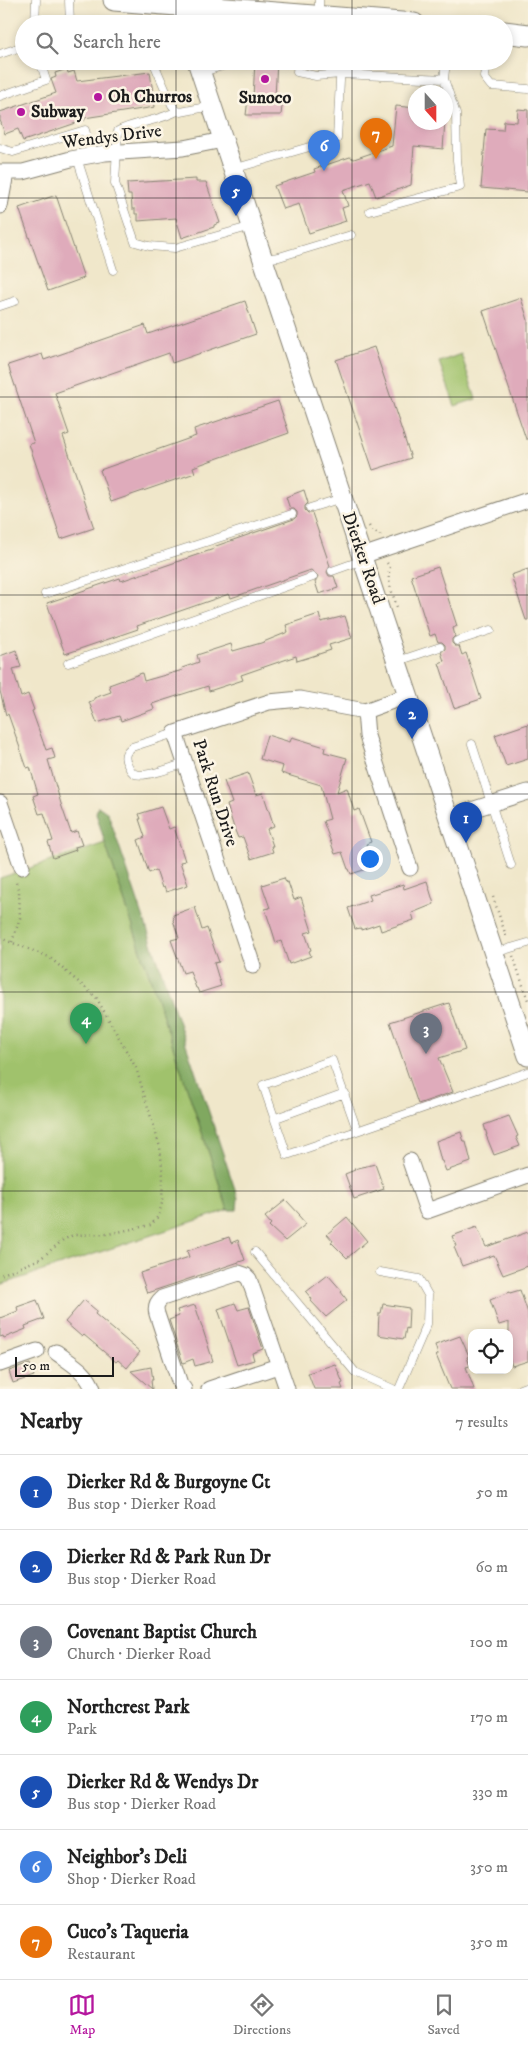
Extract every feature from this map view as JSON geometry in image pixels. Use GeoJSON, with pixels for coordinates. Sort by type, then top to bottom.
{"type":"FeatureCollection","features":[{"type":"Feature","properties":{"kind":"main road"},"geometry":{"type":"LineString","coordinates":[[114,0],[182,10],[243,14],[310,14]]}},
{"type":"Feature","properties":{"kind":"main road"},"geometry":{"type":"LineString","coordinates":[[513,33],[528,35]]}},
{"type":"Feature","properties":{"kind":"street","name":"Dierker Road"},"geometry":{"type":"LineString","coordinates":[[200,70],[528,1056]]}},
{"type":"Feature","properties":{"kind":"street","name":"Wendys Drive"},"geometry":{"type":"LineString","coordinates":[[0,206],[3,173],[23,172],[85,156],[183,148],[223,140]]}},
{"type":"Feature","properties":{"kind":"street"},"geometry":{"type":"LineString","coordinates":[[362,558],[528,500]]}},
{"type":"Feature","properties":{"kind":"street"},"geometry":{"type":"LineString","coordinates":[[409,695],[365,711],[367,736],[410,868]]}},
{"type":"Feature","properties":{"kind":"street","name":"Park Run Drive"},"geometry":{"type":"LineString","coordinates":[[253,966],[175,733],[269,702],[284,700],[300,699],[365,711]]}},
{"type":"Feature","properties":{"kind":"street"},"geometry":{"type":"LineString","coordinates":[[449,817],[528,792]]}},
{"type":"Feature","properties":{"kind":"street"},"geometry":{"type":"LineString","coordinates":[[0,803],[22,867]]}},
{"type":"Feature","properties":{"kind":"street"},"geometry":{"type":"LineString","coordinates":[[410,1161],[427,1211],[528,1174]]}},
{"type":"Feature","properties":{"kind":"street"},"geometry":{"type":"LineString","coordinates":[[184,1389],[180,1384],[157,1314],[157,1302],[162,1298],[239,1273],[249,1279],[286,1389]]}},
{"type":"Feature","properties":{"kind":"street"},"geometry":{"type":"LineString","coordinates":[[0,1364],[37,1351]]}},
{"type":"Feature","properties":{"kind":"street"},"geometry":{"type":"LineString","coordinates":[[56,1352],[91,1381],[93,1389]]}},
{"type":"Feature","properties":{"kind":"street"},"geometry":{"type":"LineString","coordinates":[[208,1389],[278,1366]]}},
{"type":"Feature","properties":{"kind":"lane"},"geometry":{"type":"LineString","coordinates":[[35,15],[36,0]]}},
{"type":"Feature","properties":{"kind":"lane"},"geometry":{"type":"LineString","coordinates":[[69,0],[70,15]]}},
{"type":"Feature","properties":{"kind":"lane"},"geometry":{"type":"LineString","coordinates":[[0,54],[15,49]]}},
{"type":"Feature","properties":{"kind":"lane"},"geometry":{"type":"LineString","coordinates":[[0,96],[46,80],[43,70]]}},
{"type":"Feature","properties":{"kind":"lane"},"geometry":{"type":"LineString","coordinates":[[157,70],[172,105],[177,111]]}},
{"type":"Feature","properties":{"kind":"lane"},"geometry":{"type":"LineString","coordinates":[[297,70],[297,72],[316,76],[342,74],[444,79]]}},
{"type":"Feature","properties":{"kind":"lane"},"geometry":{"type":"LineString","coordinates":[[232,169],[337,139],[342,70]]}},
{"type":"Feature","properties":{"kind":"lane"},"geometry":{"type":"LineString","coordinates":[[370,212],[460,187],[457,160],[456,114],[444,79],[445,70]]}},
{"type":"Feature","properties":{"kind":"lane"},"geometry":{"type":"LineString","coordinates":[[485,70],[484,77],[491,86],[528,89]]}},
{"type":"Feature","properties":{"kind":"lane"},"geometry":{"type":"LineString","coordinates":[[212,106],[181,112],[177,111],[164,118],[129,125],[118,131],[115,183],[135,242],[149,246],[176,248],[252,226]]}},
{"type":"Feature","properties":{"kind":"lane"},"geometry":{"type":"LineString","coordinates":[[0,148],[13,152],[85,130],[85,156],[113,270]]}},
{"type":"Feature","properties":{"kind":"lane"},"geometry":{"type":"LineString","coordinates":[[263,259],[279,257],[352,234]]}},
{"type":"Feature","properties":{"kind":"lane"},"geometry":{"type":"LineString","coordinates":[[0,306],[16,301]]}},
{"type":"Feature","properties":{"kind":"lane"},"geometry":{"type":"LineString","coordinates":[[310,508],[342,498]]}},
{"type":"Feature","properties":{"kind":"lane"},"geometry":{"type":"LineString","coordinates":[[45,594],[292,514]]}},
{"type":"Feature","properties":{"kind":"lane"},"geometry":{"type":"LineString","coordinates":[[332,570],[362,558]]}},
{"type":"Feature","properties":{"kind":"lane"},"geometry":{"type":"LineString","coordinates":[[68,662],[313,577]]}},
{"type":"Feature","properties":{"kind":"lane"},"geometry":{"type":"LineString","coordinates":[[457,641],[491,630]]}},
{"type":"Feature","properties":{"kind":"lane"},"geometry":{"type":"LineString","coordinates":[[398,661],[440,647]]}},
{"type":"Feature","properties":{"kind":"lane"},"geometry":{"type":"LineString","coordinates":[[175,733],[132,747],[126,752],[125,758],[132,772],[136,775],[185,763]]}},
{"type":"Feature","properties":{"kind":"lane"},"geometry":{"type":"LineString","coordinates":[[472,744],[511,865]]}},
{"type":"Feature","properties":{"kind":"lane"},"geometry":{"type":"LineString","coordinates":[[494,953],[528,942]]}},
{"type":"Feature","properties":{"kind":"lane"},"geometry":{"type":"LineString","coordinates":[[357,1130],[332,1060],[263,1084],[287,1155],[528,1072]]}},
{"type":"Feature","properties":{"kind":"lane"},"geometry":{"type":"LineString","coordinates":[[276,1118],[345,1093]]}},
{"type":"Feature","properties":{"kind":"lane"},"geometry":{"type":"LineString","coordinates":[[255,1252],[355,1372],[393,1389]]}},
{"type":"Feature","properties":{"kind":"lane"},"geometry":{"type":"LineString","coordinates":[[380,1272],[419,1280],[428,1295],[427,1324],[399,1389]]}},
{"type":"Feature","properties":{"kind":"lane"},"geometry":{"type":"LineString","coordinates":[[520,1389],[528,1386]]}},
{"type":"Feature","properties":{"kind":"path"},"geometry":{"type":"LineString","coordinates":[[12,942],[20,918],[19,892],[15,880],[22,867]]}},
{"type":"Feature","properties":{"kind":"path"},"geometry":{"type":"LineString","coordinates":[[0,938],[49,957],[96,997],[136,1068],[160,1147],[163,1185],[159,1215],[151,1225],[108,1234],[73,1235],[63,1240],[40,1259],[0,1275]]}},
{"type":"Feature","properties":{"kind":"green space"},"geometry":{"type":"Polygon","coordinates":[[[461,354],[476,399],[455,406],[439,362],[461,354]]]}},
{"type":"Feature","properties":{"kind":"green space"},"geometry":{"type":"Polygon","coordinates":[[[98,806],[108,813],[238,1198],[237,1210],[228,1210],[105,843],[96,813],[98,806]]]}},
{"type":"Feature","properties":{"kind":"green space"},"geometry":{"type":"Polygon","coordinates":[[[105,843],[228,1210],[0,1285],[0,878],[105,843]]]}},
{"type":"Feature","properties":{"kind":"building"},"geometry":{"type":"Polygon","coordinates":[[[64,70],[67,70],[68,73],[74,71],[77,81],[150,72],[155,107],[84,118],[85,120],[23,141],[18,129],[5,134],[0,120],[0,112],[56,93],[51,79],[56,77],[55,73],[64,70]]]}},
{"type":"Feature","properties":{"kind":"building","name":"Sunoco"},"geometry":{"type":"Polygon","coordinates":[[[254,70],[276,70],[275,97],[283,98],[281,115],[246,115],[248,99],[253,97],[254,70]]]}},
{"type":"Feature","properties":{"kind":"building"},"geometry":{"type":"Polygon","coordinates":[[[396,106],[408,107],[408,130],[444,130],[443,149],[414,146],[411,185],[376,197],[370,181],[343,190],[348,206],[342,208],[346,221],[309,233],[299,204],[283,209],[274,186],[315,172],[314,169],[350,157],[354,159],[392,146],[396,106]]]}},
{"type":"Feature","properties":{"kind":"building"},"geometry":{"type":"Polygon","coordinates":[[[518,109],[528,110],[528,192],[481,188],[486,129],[503,130],[504,121],[517,122],[518,109]]]}},
{"type":"Feature","properties":{"kind":"building"},"geometry":{"type":"Polygon","coordinates":[[[196,179],[196,182],[206,182],[220,223],[214,225],[214,227],[182,238],[176,218],[138,221],[138,214],[135,214],[135,209],[132,209],[131,195],[128,195],[127,183],[196,179]]]}},
{"type":"Feature","properties":{"kind":"building"},"geometry":{"type":"Polygon","coordinates":[[[56,195],[84,278],[48,291],[19,208],[56,195]]]}},
{"type":"Feature","properties":{"kind":"building"},"geometry":{"type":"Polygon","coordinates":[[[521,298],[528,320],[528,439],[526,439],[483,311],[521,298]]]}},
{"type":"Feature","properties":{"kind":"building"},"geometry":{"type":"Polygon","coordinates":[[[245,301],[256,334],[172,363],[169,353],[55,393],[69,434],[63,436],[94,528],[61,539],[29,444],[34,443],[8,365],[42,354],[44,360],[145,325],[148,334],[245,301]]]}},
{"type":"Feature","properties":{"kind":"building"},"geometry":{"type":"Polygon","coordinates":[[[374,347],[411,458],[373,470],[336,360],[374,347]]]}},
{"type":"Feature","properties":{"kind":"building"},"geometry":{"type":"Polygon","coordinates":[[[278,401],[289,433],[193,467],[195,473],[111,502],[100,470],[196,436],[194,429],[278,401]]]}},
{"type":"Feature","properties":{"kind":"building"},"geometry":{"type":"Polygon","coordinates":[[[304,490],[308,503],[305,506],[305,510],[308,513],[312,513],[330,566],[327,572],[329,576],[334,576],[338,588],[319,594],[315,582],[318,576],[311,570],[231,598],[229,594],[137,626],[138,629],[65,654],[47,603],[120,578],[121,581],[294,519],[297,516],[297,512],[294,509],[290,509],[286,497],[304,490]]]}},
{"type":"Feature","properties":{"kind":"building"},"geometry":{"type":"Polygon","coordinates":[[[438,567],[457,626],[453,628],[455,636],[452,639],[452,643],[455,646],[459,646],[462,655],[466,653],[481,699],[454,708],[439,663],[444,661],[441,652],[445,649],[445,645],[442,642],[438,642],[435,634],[430,636],[411,576],[438,567]]]}},
{"type":"Feature","properties":{"kind":"building"},"geometry":{"type":"Polygon","coordinates":[[[528,569],[528,620],[526,620],[511,575],[528,569]]]}},
{"type":"Feature","properties":{"kind":"building"},"geometry":{"type":"Polygon","coordinates":[[[319,614],[321,622],[345,616],[352,638],[329,645],[331,650],[310,657],[297,661],[296,656],[241,675],[243,680],[209,691],[208,686],[152,704],[154,709],[121,721],[119,716],[97,723],[89,702],[94,700],[94,698],[111,692],[109,685],[142,673],[144,681],[183,670],[182,668],[199,662],[197,655],[231,644],[233,651],[261,643],[288,632],[286,625],[319,614]]]}},
{"type":"Feature","properties":{"kind":"building"},"geometry":{"type":"Polygon","coordinates":[[[16,650],[21,667],[13,669],[21,697],[28,694],[46,750],[52,748],[55,758],[48,760],[62,807],[71,833],[77,831],[82,845],[75,847],[76,850],[53,858],[48,842],[53,841],[44,813],[39,814],[33,796],[38,794],[30,767],[27,768],[8,714],[6,715],[0,691],[0,656],[16,650]]]}},
{"type":"Feature","properties":{"kind":"building"},"geometry":{"type":"Polygon","coordinates":[[[528,724],[528,759],[506,766],[495,735],[528,724]]]}},
{"type":"Feature","properties":{"kind":"building"},"geometry":{"type":"Polygon","coordinates":[[[267,735],[290,742],[292,737],[325,747],[324,752],[347,758],[337,792],[347,788],[354,811],[359,809],[371,842],[366,844],[373,867],[351,874],[342,852],[335,854],[323,821],[330,819],[321,785],[281,773],[283,766],[260,759],[267,735]]]}},
{"type":"Feature","properties":{"kind":"building"},"geometry":{"type":"Polygon","coordinates":[[[248,773],[256,795],[263,793],[274,826],[267,829],[273,846],[271,846],[273,852],[251,859],[243,837],[238,838],[234,828],[227,805],[232,803],[224,781],[248,773]]]}},
{"type":"Feature","properties":{"kind":"building"},"geometry":{"type":"Polygon","coordinates":[[[161,807],[169,829],[174,827],[185,861],[180,862],[188,885],[166,892],[164,887],[162,888],[156,870],[149,873],[138,840],[145,837],[139,814],[161,807]]]}},
{"type":"Feature","properties":{"kind":"building"},"geometry":{"type":"Polygon","coordinates":[[[284,878],[286,883],[288,882],[294,900],[301,897],[312,931],[305,933],[311,950],[309,951],[311,956],[289,964],[281,941],[276,943],[265,909],[270,908],[262,885],[284,878]]]}},
{"type":"Feature","properties":{"kind":"building"},"geometry":{"type":"Polygon","coordinates":[[[427,881],[434,904],[412,913],[414,920],[381,931],[379,924],[361,930],[361,928],[355,929],[348,908],[371,900],[369,895],[403,884],[404,889],[427,881]]]}},
{"type":"Feature","properties":{"kind":"building"},"geometry":{"type":"Polygon","coordinates":[[[195,907],[202,930],[207,928],[219,962],[214,963],[221,986],[199,993],[190,971],[183,973],[171,940],[179,938],[173,915],[195,907]]]}},
{"type":"Feature","properties":{"kind":"building"},"geometry":{"type":"Polygon","coordinates":[[[449,1003],[465,1050],[439,1058],[453,1092],[418,1104],[390,1022],[449,1003]]]}},
{"type":"Feature","properties":{"kind":"building"},"geometry":{"type":"Polygon","coordinates":[[[509,1116],[518,1136],[516,1137],[520,1146],[494,1155],[484,1125],[509,1116]]]}},
{"type":"Feature","properties":{"kind":"building"},"geometry":{"type":"Polygon","coordinates":[[[461,1132],[464,1142],[466,1142],[471,1162],[446,1171],[441,1161],[436,1141],[461,1132]]]}},
{"type":"Feature","properties":{"kind":"building"},"geometry":{"type":"Polygon","coordinates":[[[375,1164],[384,1189],[354,1199],[345,1174],[354,1169],[375,1164]]]}},
{"type":"Feature","properties":{"kind":"building"},"geometry":{"type":"Polygon","coordinates":[[[286,1200],[306,1224],[285,1241],[269,1226],[271,1224],[265,1217],[286,1200]]]}},
{"type":"Feature","properties":{"kind":"building"},"geometry":{"type":"Polygon","coordinates":[[[347,1217],[367,1241],[347,1258],[331,1242],[333,1241],[327,1234],[347,1217]]]}},
{"type":"Feature","properties":{"kind":"building"},"geometry":{"type":"Polygon","coordinates":[[[477,1227],[486,1247],[528,1232],[528,1266],[503,1275],[494,1255],[462,1266],[454,1247],[456,1246],[452,1236],[477,1227]]]}},
{"type":"Feature","properties":{"kind":"building"},"geometry":{"type":"Polygon","coordinates":[[[229,1237],[231,1243],[238,1240],[245,1260],[147,1293],[140,1273],[189,1257],[187,1251],[229,1237]]]}},
{"type":"Feature","properties":{"kind":"building"},"geometry":{"type":"Polygon","coordinates":[[[328,1275],[347,1300],[326,1317],[311,1301],[312,1299],[306,1292],[328,1275]]]}},
{"type":"Feature","properties":{"kind":"building"},"geometry":{"type":"Polygon","coordinates":[[[520,1290],[528,1313],[528,1361],[513,1366],[513,1329],[509,1329],[509,1322],[499,1325],[490,1300],[520,1290]]]}},
{"type":"Feature","properties":{"kind":"building"},"geometry":{"type":"Polygon","coordinates":[[[37,1300],[44,1319],[25,1326],[26,1329],[4,1338],[3,1336],[0,1337],[0,1318],[18,1311],[17,1307],[37,1300]]]}},
{"type":"Feature","properties":{"kind":"building"},"geometry":{"type":"Polygon","coordinates":[[[84,1300],[97,1311],[95,1314],[140,1352],[127,1368],[118,1360],[116,1362],[84,1335],[82,1337],[65,1322],[84,1300]]]}},
{"type":"Feature","properties":{"kind":"building"},"geometry":{"type":"Polygon","coordinates":[[[235,1303],[238,1310],[249,1307],[263,1349],[252,1353],[254,1360],[237,1365],[218,1309],[235,1303]]]}},
{"type":"Feature","properties":{"kind":"building"},"geometry":{"type":"Polygon","coordinates":[[[383,1304],[409,1308],[408,1329],[406,1328],[404,1339],[378,1335],[379,1313],[381,1313],[383,1304]]]}},
{"type":"Feature","properties":{"kind":"building"},"geometry":{"type":"Polygon","coordinates":[[[195,1305],[213,1361],[195,1366],[193,1359],[183,1363],[169,1320],[179,1316],[177,1310],[195,1305]]]}},
{"type":"Feature","properties":{"kind":"building"},"geometry":{"type":"Polygon","coordinates":[[[460,1336],[468,1354],[468,1366],[466,1367],[474,1389],[450,1389],[436,1355],[438,1355],[435,1345],[460,1336]]]}},
{"type":"Feature","properties":{"kind":"building"},"geometry":{"type":"Polygon","coordinates":[[[30,1364],[34,1376],[13,1383],[9,1371],[30,1364]]]}},
{"type":"Feature","properties":{"kind":"building"},"geometry":{"type":"Polygon","coordinates":[[[335,1364],[343,1383],[341,1384],[343,1389],[314,1389],[308,1373],[335,1364]]]}},
{"type":"Feature","properties":{"kind":"building"},"geometry":{"type":"Polygon","coordinates":[[[151,1367],[153,1380],[151,1380],[152,1389],[131,1371],[151,1367]]]}},
{"type":"Feature","properties":{"kind":"place","name":"Sunoco"},"geometry":{"type":"Point","coordinates":[265,79]}},
{"type":"Feature","properties":{"kind":"place","name":"Oh Churros"},"geometry":{"type":"Point","coordinates":[98,97]}},
{"type":"Feature","properties":{"kind":"place","name":"Subway"},"geometry":{"type":"Point","coordinates":[21,112]}},
{"type":"Feature","properties":{"kind":"place","name":"Cuco's Taqueria"},"geometry":{"type":"Point","coordinates":[376,159]}},
{"type":"Feature","properties":{"kind":"place","name":"Neighbor's Deli"},"geometry":{"type":"Point","coordinates":[324,171]}},
{"type":"Feature","properties":{"kind":"place","name":"Dierker Rd & Wendys Dr"},"geometry":{"type":"Point","coordinates":[236,216]}},
{"type":"Feature","properties":{"kind":"place","name":"Dierker Rd & Park Run Dr"},"geometry":{"type":"Point","coordinates":[412,739]}},
{"type":"Feature","properties":{"kind":"place","name":"Dierker Rd & Burgoyne Ct"},"geometry":{"type":"Point","coordinates":[466,843]}},
{"type":"Feature","properties":{"kind":"place","name":"Northcrest Park"},"geometry":{"type":"Point","coordinates":[86,1044]}},
{"type":"Feature","properties":{"kind":"place","name":"Covenant Baptist Church"},"geometry":{"type":"Point","coordinates":[426,1054]}}]}
